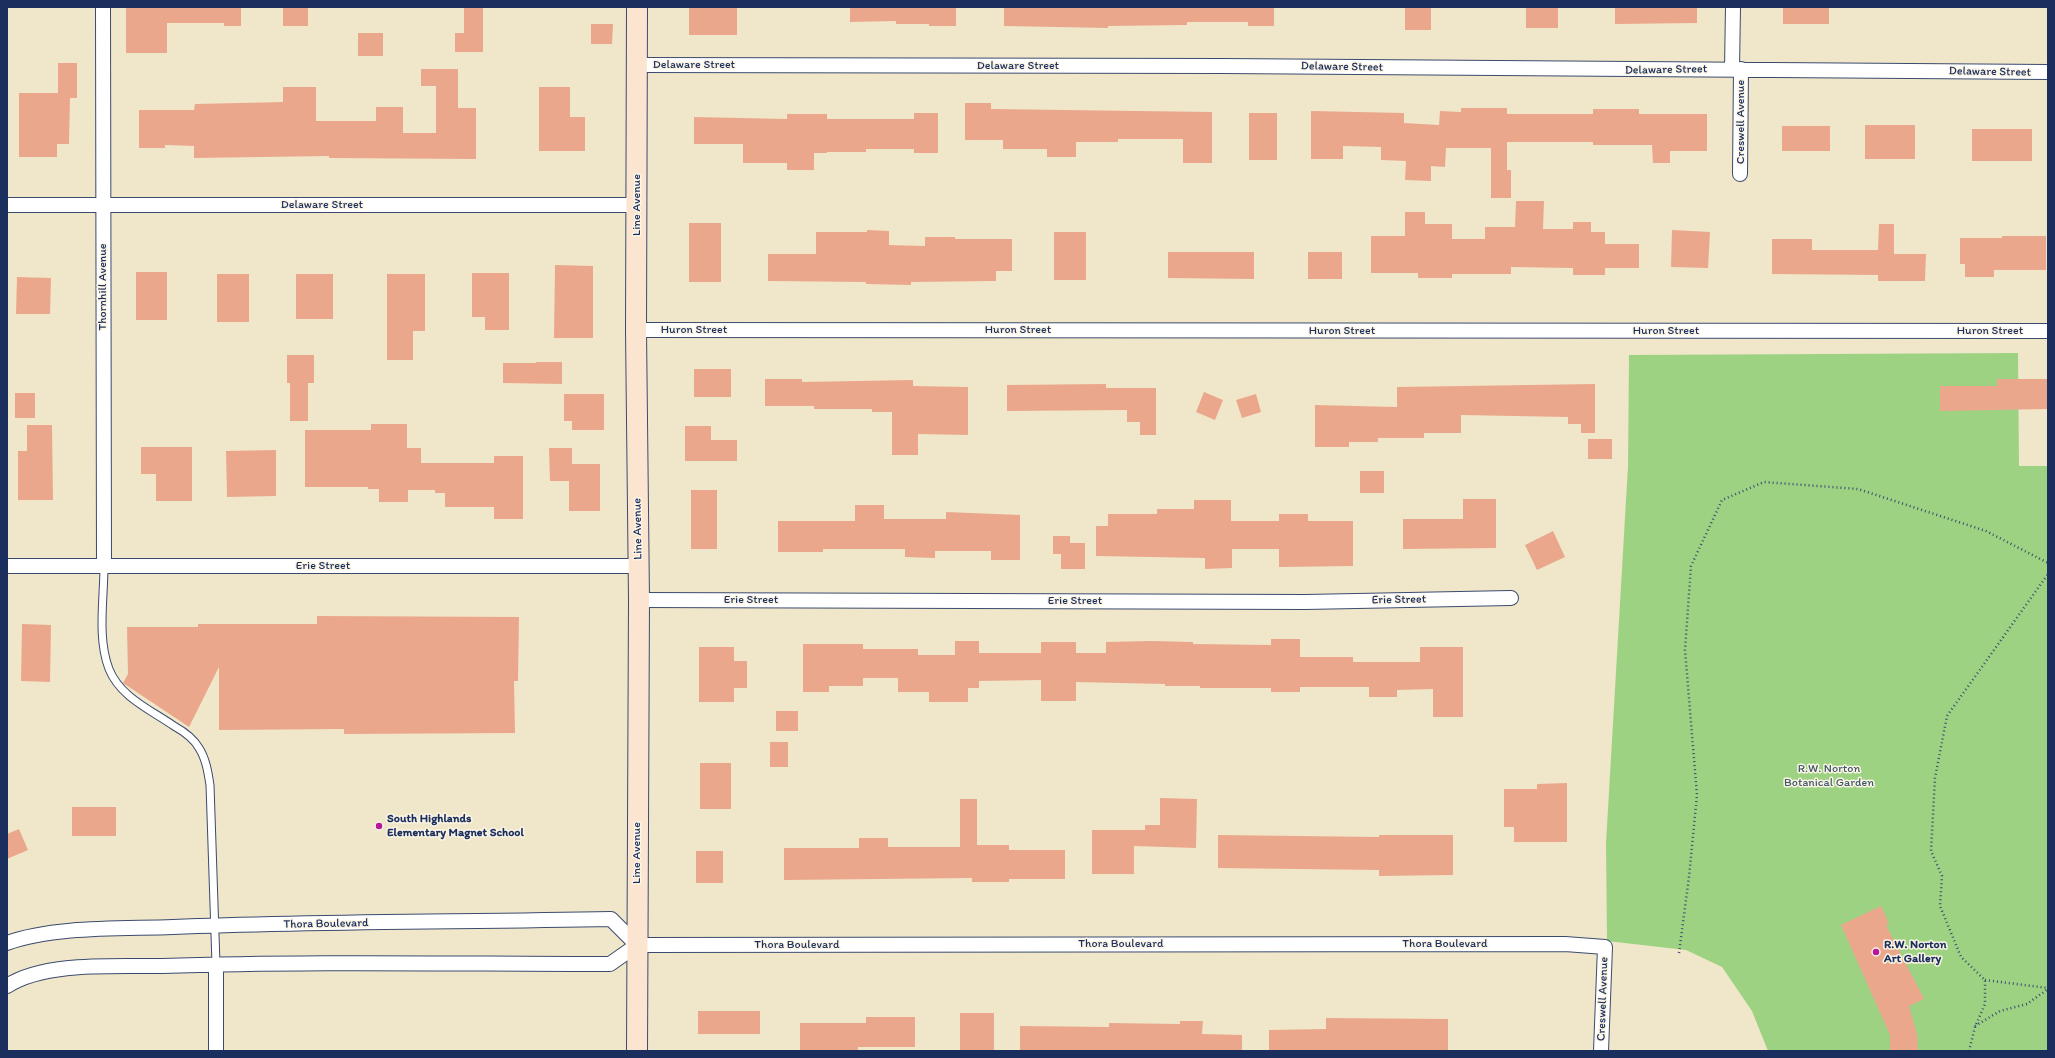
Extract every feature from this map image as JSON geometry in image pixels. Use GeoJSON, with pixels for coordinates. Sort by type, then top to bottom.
{"type":"FeatureCollection","features":[{"type":"Feature","properties":{"kind":"main road","name":"Line Avenue"},"geometry":{"type":"LineString","coordinates":[[636,7],[636,330],[639,566],[637,1051]]}},
{"type":"Feature","properties":{"kind":"street","name":"Thornhill Avenue"},"geometry":{"type":"LineString","coordinates":[[103,7],[104,566]]}},
{"type":"Feature","properties":{"kind":"street","name":"Creswell Avenue"},"geometry":{"type":"LineString","coordinates":[[1732,7],[1740,174]]}},
{"type":"Feature","properties":{"kind":"street","name":"Delaware Street"},"geometry":{"type":"LineString","coordinates":[[637,65],[1222,66],[2048,72]]}},
{"type":"Feature","properties":{"kind":"street","name":"Delaware Street"},"geometry":{"type":"LineString","coordinates":[[7,205],[637,205]]}},
{"type":"Feature","properties":{"kind":"street","name":"Huron Street"},"geometry":{"type":"LineString","coordinates":[[636,330],[2048,331]]}},
{"type":"Feature","properties":{"kind":"street","name":"Erie Street"},"geometry":{"type":"LineString","coordinates":[[7,566],[639,566]]}},
{"type":"Feature","properties":{"kind":"street","name":"Erie Street"},"geometry":{"type":"LineString","coordinates":[[639,600],[1305,602],[1511,598]]}},
{"type":"Feature","properties":{"kind":"street","name":"Thora Boulevard"},"geometry":{"type":"LineString","coordinates":[[7,943],[21,938],[53,932],[214,926],[611,919],[637,945],[1565,944],[1605,947]]}},
{"type":"Feature","properties":{"kind":"street"},"geometry":{"type":"LineString","coordinates":[[7,986],[28,976],[58,969],[216,964],[610,964],[637,945]]}},
{"type":"Feature","properties":{"kind":"street","name":"Creswell Avenue"},"geometry":{"type":"LineString","coordinates":[[1601,1051],[1605,947]]}},
{"type":"Feature","properties":{"kind":"street"},"geometry":{"type":"LineString","coordinates":[[216,964],[216,1051]]}},
{"type":"Feature","properties":{"kind":"lane"},"geometry":{"type":"LineString","coordinates":[[104,566],[104,649],[109,669],[119,687],[129,696],[184,732],[199,747],[207,766],[210,785],[216,964]]}},
{"type":"Feature","properties":{"kind":"path"},"geometry":{"type":"LineString","coordinates":[[1679,953],[1689,877],[1697,795],[1685,650],[1691,566],[1722,500],[1764,482],[1858,489],[1986,531],[2048,563]]}},
{"type":"Feature","properties":{"kind":"path"},"geometry":{"type":"LineString","coordinates":[[2048,574],[1947,716],[1935,778],[1931,851],[1942,876],[1940,906],[1961,957],[1985,980],[2048,989]]}},
{"type":"Feature","properties":{"kind":"path"},"geometry":{"type":"LineString","coordinates":[[1969,1051],[1975,1027],[1985,1004],[1985,980]]}},
{"type":"Feature","properties":{"kind":"path"},"geometry":{"type":"LineString","coordinates":[[1975,1027],[2000,1011],[2027,1004],[2048,989]]}},
{"type":"Feature","properties":{"kind":"green space","name":"R.W. Norton Botanical Garden"},"geometry":{"type":"Polygon","coordinates":[[[2018,353],[2019,466],[2048,466],[2048,1051],[1768,1051],[1752,1011],[1722,967],[1686,950],[1607,941],[1606,843],[1628,466],[1629,355],[2018,353]]]}},
{"type":"Feature","properties":{"kind":"building"},"geometry":{"type":"Polygon","coordinates":[[[126,7],[241,7],[241,26],[224,26],[224,23],[167,23],[167,53],[126,53],[126,7]]]}},
{"type":"Feature","properties":{"kind":"building"},"geometry":{"type":"Polygon","coordinates":[[[283,7],[308,7],[308,26],[283,26],[283,7]]]}},
{"type":"Feature","properties":{"kind":"building"},"geometry":{"type":"Polygon","coordinates":[[[464,7],[483,7],[483,52],[455,52],[455,33],[464,33],[464,7]]]}},
{"type":"Feature","properties":{"kind":"building"},"geometry":{"type":"Polygon","coordinates":[[[689,7],[737,8],[737,35],[689,35],[689,7]]]}},
{"type":"Feature","properties":{"kind":"building"},"geometry":{"type":"Polygon","coordinates":[[[850,7],[956,7],[956,26],[896,24],[896,21],[850,22],[850,7]]]}},
{"type":"Feature","properties":{"kind":"building"},"geometry":{"type":"Polygon","coordinates":[[[1004,7],[1274,7],[1274,26],[1248,26],[1248,22],[1187,22],[1187,25],[1108,26],[1108,28],[1004,26],[1004,7]]]}},
{"type":"Feature","properties":{"kind":"building"},"geometry":{"type":"Polygon","coordinates":[[[1405,7],[1431,7],[1431,30],[1405,30],[1405,7]]]}},
{"type":"Feature","properties":{"kind":"building"},"geometry":{"type":"Polygon","coordinates":[[[1526,7],[1558,7],[1558,28],[1526,28],[1526,7]]]}},
{"type":"Feature","properties":{"kind":"building"},"geometry":{"type":"Polygon","coordinates":[[[1615,7],[1697,7],[1697,23],[1615,24],[1615,7]]]}},
{"type":"Feature","properties":{"kind":"building"},"geometry":{"type":"Polygon","coordinates":[[[1783,7],[1829,7],[1829,24],[1783,24],[1783,7]]]}},
{"type":"Feature","properties":{"kind":"building"},"geometry":{"type":"Polygon","coordinates":[[[591,24],[613,24],[612,44],[591,44],[591,24]]]}},
{"type":"Feature","properties":{"kind":"building"},"geometry":{"type":"Polygon","coordinates":[[[358,33],[383,33],[383,56],[358,56],[358,33]]]}},
{"type":"Feature","properties":{"kind":"building"},"geometry":{"type":"Polygon","coordinates":[[[58,63],[77,63],[77,98],[70,98],[69,144],[57,144],[57,157],[19,157],[19,93],[58,93],[58,63]]]}},
{"type":"Feature","properties":{"kind":"building"},"geometry":{"type":"Polygon","coordinates":[[[421,69],[458,69],[458,108],[476,108],[476,159],[329,158],[329,156],[194,158],[194,146],[165,145],[165,148],[139,148],[139,110],[194,110],[195,104],[283,102],[283,87],[316,87],[316,121],[376,121],[376,107],[403,107],[403,133],[436,133],[436,86],[421,86],[421,69]]]}},
{"type":"Feature","properties":{"kind":"building"},"geometry":{"type":"Polygon","coordinates":[[[539,87],[570,87],[570,117],[585,117],[585,151],[539,151],[539,87]]]}},
{"type":"Feature","properties":{"kind":"building"},"geometry":{"type":"Polygon","coordinates":[[[965,103],[991,103],[991,109],[1212,112],[1212,163],[1183,163],[1183,139],[1118,139],[1118,142],[1076,142],[1076,157],[1047,157],[1047,149],[1003,149],[1003,140],[965,140],[965,103]]]}},
{"type":"Feature","properties":{"kind":"building"},"geometry":{"type":"Polygon","coordinates":[[[1461,108],[1507,108],[1507,114],[1593,114],[1593,109],[1639,109],[1639,114],[1707,114],[1707,151],[1670,151],[1670,163],[1653,163],[1652,145],[1593,145],[1593,142],[1507,142],[1507,170],[1511,170],[1511,198],[1491,198],[1491,148],[1446,148],[1445,167],[1431,166],[1431,181],[1405,180],[1406,161],[1381,160],[1381,147],[1343,146],[1343,159],[1311,159],[1311,111],[1404,113],[1404,123],[1439,125],[1440,111],[1461,112],[1461,108]]]}},
{"type":"Feature","properties":{"kind":"building"},"geometry":{"type":"Polygon","coordinates":[[[914,113],[938,113],[938,153],[914,153],[914,149],[866,149],[866,152],[814,153],[814,170],[787,170],[787,163],[743,163],[743,144],[694,144],[694,117],[787,119],[787,114],[827,114],[827,119],[914,119],[914,113]]]}},
{"type":"Feature","properties":{"kind":"building"},"geometry":{"type":"Polygon","coordinates":[[[1249,113],[1277,113],[1277,160],[1249,160],[1249,113]]]}},
{"type":"Feature","properties":{"kind":"building"},"geometry":{"type":"Polygon","coordinates":[[[1865,125],[1915,125],[1915,159],[1865,159],[1865,125]]]}},
{"type":"Feature","properties":{"kind":"building"},"geometry":{"type":"Polygon","coordinates":[[[1782,126],[1830,126],[1830,151],[1782,151],[1782,126]]]}},
{"type":"Feature","properties":{"kind":"building"},"geometry":{"type":"Polygon","coordinates":[[[1972,129],[2032,129],[2032,161],[1972,161],[1972,129]]]}},
{"type":"Feature","properties":{"kind":"building"},"geometry":{"type":"Polygon","coordinates":[[[1516,201],[1544,201],[1543,229],[1573,229],[1573,222],[1591,222],[1591,232],[1605,232],[1605,244],[1639,244],[1639,268],[1605,268],[1605,275],[1573,275],[1573,268],[1511,267],[1511,274],[1452,274],[1452,278],[1418,278],[1418,273],[1371,273],[1371,236],[1405,236],[1405,212],[1425,212],[1425,224],[1452,224],[1452,239],[1485,239],[1485,227],[1515,227],[1516,201]]]}},
{"type":"Feature","properties":{"kind":"building"},"geometry":{"type":"Polygon","coordinates":[[[689,223],[721,223],[721,282],[689,282],[689,223]]]}},
{"type":"Feature","properties":{"kind":"building"},"geometry":{"type":"Polygon","coordinates":[[[1879,224],[1894,224],[1894,254],[1926,254],[1925,281],[1878,281],[1878,275],[1772,274],[1772,239],[1812,239],[1812,250],[1878,250],[1879,224]]]}},
{"type":"Feature","properties":{"kind":"building"},"geometry":{"type":"Polygon","coordinates":[[[867,230],[889,231],[889,245],[925,246],[925,237],[955,237],[955,239],[1012,239],[1012,271],[996,271],[996,281],[911,282],[911,285],[866,284],[866,282],[768,281],[768,254],[816,254],[816,232],[867,232],[867,230]]]}},
{"type":"Feature","properties":{"kind":"building"},"geometry":{"type":"Polygon","coordinates":[[[1672,230],[1710,232],[1708,268],[1671,267],[1672,230]]]}},
{"type":"Feature","properties":{"kind":"building"},"geometry":{"type":"Polygon","coordinates":[[[1054,232],[1086,232],[1086,280],[1054,280],[1054,232]]]}},
{"type":"Feature","properties":{"kind":"building"},"geometry":{"type":"Polygon","coordinates":[[[2002,236],[2046,236],[2046,270],[1994,270],[1994,277],[1965,277],[1965,264],[1960,264],[1960,238],[2002,238],[2002,236]]]}},
{"type":"Feature","properties":{"kind":"building"},"geometry":{"type":"Polygon","coordinates":[[[1168,252],[1254,252],[1254,279],[1168,278],[1168,252]]]}},
{"type":"Feature","properties":{"kind":"building"},"geometry":{"type":"Polygon","coordinates":[[[1308,252],[1342,252],[1342,279],[1308,279],[1308,252]]]}},
{"type":"Feature","properties":{"kind":"building"},"geometry":{"type":"Polygon","coordinates":[[[555,265],[593,266],[593,338],[554,338],[555,265]]]}},
{"type":"Feature","properties":{"kind":"building"},"geometry":{"type":"Polygon","coordinates":[[[136,272],[167,272],[167,320],[136,320],[136,272]]]}},
{"type":"Feature","properties":{"kind":"building"},"geometry":{"type":"Polygon","coordinates":[[[472,273],[509,273],[509,330],[485,330],[485,317],[472,317],[472,273]]]}},
{"type":"Feature","properties":{"kind":"building"},"geometry":{"type":"Polygon","coordinates":[[[217,274],[249,274],[249,322],[217,322],[217,274]]]}},
{"type":"Feature","properties":{"kind":"building"},"geometry":{"type":"Polygon","coordinates":[[[296,274],[333,274],[333,319],[296,319],[296,274]]]}},
{"type":"Feature","properties":{"kind":"building"},"geometry":{"type":"Polygon","coordinates":[[[387,274],[425,274],[425,331],[413,331],[413,360],[387,360],[387,274]]]}},
{"type":"Feature","properties":{"kind":"building"},"geometry":{"type":"Polygon","coordinates":[[[17,277],[51,278],[50,314],[16,314],[17,277]]]}},
{"type":"Feature","properties":{"kind":"building"},"geometry":{"type":"Polygon","coordinates":[[[287,355],[314,355],[314,383],[308,383],[308,421],[290,421],[290,383],[287,383],[287,355]]]}},
{"type":"Feature","properties":{"kind":"building"},"geometry":{"type":"Polygon","coordinates":[[[562,362],[562,384],[503,383],[503,363],[562,362]]]}},
{"type":"Feature","properties":{"kind":"building"},"geometry":{"type":"Polygon","coordinates":[[[694,369],[731,369],[731,397],[694,397],[694,369]]]}},
{"type":"Feature","properties":{"kind":"building"},"geometry":{"type":"Polygon","coordinates":[[[765,379],[802,379],[802,382],[913,380],[913,386],[968,387],[968,435],[918,434],[918,455],[892,455],[892,412],[872,412],[872,409],[814,409],[814,406],[765,406],[765,379]]]}},
{"type":"Feature","properties":{"kind":"building"},"geometry":{"type":"Polygon","coordinates":[[[1997,379],[2048,379],[2048,409],[1940,411],[1940,386],[1997,386],[1997,379]]]}},
{"type":"Feature","properties":{"kind":"building"},"geometry":{"type":"Polygon","coordinates":[[[1106,384],[1106,388],[1156,388],[1156,435],[1140,435],[1140,422],[1127,422],[1127,410],[1007,411],[1007,385],[1106,384]]]}},
{"type":"Feature","properties":{"kind":"building"},"geometry":{"type":"Polygon","coordinates":[[[1595,384],[1595,433],[1581,433],[1581,424],[1568,424],[1568,417],[1461,415],[1461,433],[1424,433],[1424,438],[1378,438],[1378,442],[1349,442],[1349,447],[1315,447],[1315,405],[1397,407],[1397,387],[1595,384]]]}},
{"type":"Feature","properties":{"kind":"building"},"geometry":{"type":"Polygon","coordinates":[[[1204,392],[1223,400],[1215,420],[1196,412],[1204,392]]]}},
{"type":"Feature","properties":{"kind":"building"},"geometry":{"type":"Polygon","coordinates":[[[15,393],[35,393],[35,418],[15,418],[15,393]]]}},
{"type":"Feature","properties":{"kind":"building"},"geometry":{"type":"Polygon","coordinates":[[[564,394],[604,394],[604,430],[572,430],[572,421],[564,421],[564,394]]]}},
{"type":"Feature","properties":{"kind":"building"},"geometry":{"type":"Polygon","coordinates":[[[1256,394],[1261,412],[1242,418],[1236,400],[1256,394]]]}},
{"type":"Feature","properties":{"kind":"building"},"geometry":{"type":"Polygon","coordinates":[[[371,424],[407,424],[407,448],[421,448],[421,463],[494,463],[494,456],[523,456],[523,519],[494,519],[494,507],[445,507],[445,493],[435,493],[435,490],[408,490],[408,502],[379,502],[379,489],[368,489],[368,487],[305,487],[305,430],[371,430],[371,424]]]}},
{"type":"Feature","properties":{"kind":"building"},"geometry":{"type":"Polygon","coordinates":[[[27,425],[52,425],[53,500],[18,500],[18,451],[27,451],[27,425]]]}},
{"type":"Feature","properties":{"kind":"building"},"geometry":{"type":"Polygon","coordinates":[[[685,426],[711,426],[711,440],[737,440],[737,461],[685,461],[685,426]]]}},
{"type":"Feature","properties":{"kind":"building"},"geometry":{"type":"Polygon","coordinates":[[[1588,439],[1612,439],[1612,459],[1588,459],[1588,439]]]}},
{"type":"Feature","properties":{"kind":"building"},"geometry":{"type":"Polygon","coordinates":[[[141,447],[192,447],[192,501],[156,501],[156,474],[141,474],[141,447]]]}},
{"type":"Feature","properties":{"kind":"building"},"geometry":{"type":"Polygon","coordinates":[[[549,448],[572,448],[572,464],[600,464],[600,511],[569,511],[569,481],[550,481],[549,448]]]}},
{"type":"Feature","properties":{"kind":"building"},"geometry":{"type":"Polygon","coordinates":[[[276,450],[276,496],[227,497],[226,451],[276,450]]]}},
{"type":"Feature","properties":{"kind":"building"},"geometry":{"type":"Polygon","coordinates":[[[1360,471],[1384,471],[1384,493],[1360,493],[1360,471]]]}},
{"type":"Feature","properties":{"kind":"building"},"geometry":{"type":"Polygon","coordinates":[[[691,490],[717,490],[717,549],[691,549],[691,490]]]}},
{"type":"Feature","properties":{"kind":"building"},"geometry":{"type":"Polygon","coordinates":[[[1463,499],[1496,499],[1496,548],[1403,549],[1403,519],[1463,519],[1463,499]]]}},
{"type":"Feature","properties":{"kind":"building"},"geometry":{"type":"Polygon","coordinates":[[[1194,500],[1231,500],[1231,521],[1279,521],[1279,514],[1308,514],[1308,521],[1353,521],[1353,566],[1279,567],[1279,549],[1232,549],[1232,568],[1205,569],[1205,558],[1096,556],[1096,526],[1108,526],[1108,514],[1157,514],[1157,509],[1194,509],[1194,500]]]}},
{"type":"Feature","properties":{"kind":"building"},"geometry":{"type":"Polygon","coordinates":[[[855,505],[884,505],[884,519],[946,519],[946,512],[1020,515],[1020,560],[991,560],[991,551],[935,551],[935,558],[905,557],[905,549],[823,549],[823,552],[778,552],[778,521],[855,521],[855,505]]]}},
{"type":"Feature","properties":{"kind":"building"},"geometry":{"type":"Polygon","coordinates":[[[1553,531],[1565,557],[1537,570],[1525,545],[1553,531]]]}},
{"type":"Feature","properties":{"kind":"building"},"geometry":{"type":"Polygon","coordinates":[[[1053,536],[1070,536],[1070,543],[1085,543],[1085,569],[1061,569],[1061,554],[1053,554],[1053,536]]]}},
{"type":"Feature","properties":{"kind":"building"},"geometry":{"type":"Polygon","coordinates":[[[317,616],[519,617],[518,681],[514,681],[515,733],[344,734],[344,729],[219,730],[219,667],[189,727],[123,683],[128,674],[127,627],[198,627],[198,624],[317,624],[317,616]]]}},
{"type":"Feature","properties":{"kind":"building"},"geometry":{"type":"Polygon","coordinates":[[[22,624],[51,625],[50,682],[21,681],[22,624]]]}},
{"type":"Feature","properties":{"kind":"building"},"geometry":{"type":"Polygon","coordinates":[[[1271,639],[1300,639],[1300,657],[1353,657],[1353,662],[1420,662],[1420,647],[1463,647],[1463,717],[1433,717],[1433,689],[1397,690],[1397,697],[1369,697],[1369,687],[1300,687],[1300,692],[1271,692],[1271,688],[1200,688],[1200,686],[1165,686],[1165,684],[1076,682],[1076,701],[1041,701],[1041,680],[979,681],[979,688],[968,688],[968,702],[929,702],[929,692],[898,692],[898,678],[863,678],[863,686],[829,686],[829,692],[803,692],[803,644],[863,644],[863,649],[918,649],[918,655],[955,655],[955,641],[979,641],[979,653],[1041,653],[1041,642],[1076,642],[1076,653],[1106,653],[1106,642],[1152,641],[1193,642],[1193,644],[1271,645],[1271,639]]]}},
{"type":"Feature","properties":{"kind":"building"},"geometry":{"type":"Polygon","coordinates":[[[699,647],[734,647],[734,661],[747,661],[747,688],[734,688],[734,702],[699,702],[699,647]]]}},
{"type":"Feature","properties":{"kind":"building"},"geometry":{"type":"Polygon","coordinates":[[[776,711],[798,711],[798,731],[776,731],[776,711]]]}},
{"type":"Feature","properties":{"kind":"building"},"geometry":{"type":"Polygon","coordinates":[[[770,742],[788,742],[788,767],[770,767],[770,742]]]}},
{"type":"Feature","properties":{"kind":"building"},"geometry":{"type":"Polygon","coordinates":[[[700,763],[731,763],[731,809],[700,809],[700,763]]]}},
{"type":"Feature","properties":{"kind":"building"},"geometry":{"type":"Polygon","coordinates":[[[1567,783],[1567,842],[1514,842],[1514,827],[1504,827],[1504,789],[1537,789],[1537,784],[1567,783]]]}},
{"type":"Feature","properties":{"kind":"building"},"geometry":{"type":"Polygon","coordinates":[[[1160,798],[1197,799],[1196,848],[1134,846],[1134,874],[1092,874],[1092,830],[1145,830],[1145,825],[1160,825],[1160,798]]]}},
{"type":"Feature","properties":{"kind":"building"},"geometry":{"type":"Polygon","coordinates":[[[960,799],[977,799],[977,845],[1009,845],[1009,850],[1065,850],[1065,879],[1009,879],[1009,882],[972,882],[972,878],[784,880],[784,848],[859,848],[859,838],[888,838],[888,847],[960,847],[960,799]]]}},
{"type":"Feature","properties":{"kind":"building"},"geometry":{"type":"Polygon","coordinates":[[[72,807],[116,807],[116,836],[72,836],[72,807]]]}},
{"type":"Feature","properties":{"kind":"building"},"geometry":{"type":"Polygon","coordinates":[[[19,829],[28,850],[7,859],[7,834],[19,829]]]}},
{"type":"Feature","properties":{"kind":"building"},"geometry":{"type":"Polygon","coordinates":[[[1218,835],[1379,837],[1379,835],[1453,835],[1453,875],[1379,876],[1379,870],[1218,868],[1218,835]]]}},
{"type":"Feature","properties":{"kind":"building"},"geometry":{"type":"Polygon","coordinates":[[[696,851],[723,851],[723,883],[696,883],[696,851]]]}},
{"type":"Feature","properties":{"kind":"building","name":"R.W. Norton Art Gallery"},"geometry":{"type":"Polygon","coordinates":[[[1881,906],[1889,924],[1886,925],[1924,999],[1909,1006],[1917,1034],[1918,1051],[1890,1051],[1890,1035],[1841,925],[1881,906]]]}},
{"type":"Feature","properties":{"kind":"building"},"geometry":{"type":"Polygon","coordinates":[[[698,1011],[760,1011],[760,1034],[698,1034],[698,1011]]]}},
{"type":"Feature","properties":{"kind":"building"},"geometry":{"type":"Polygon","coordinates":[[[960,1013],[994,1013],[994,1051],[960,1051],[960,1013]]]}},
{"type":"Feature","properties":{"kind":"building"},"geometry":{"type":"Polygon","coordinates":[[[866,1017],[915,1017],[915,1047],[858,1047],[858,1051],[800,1051],[800,1023],[866,1023],[866,1017]]]}},
{"type":"Feature","properties":{"kind":"building"},"geometry":{"type":"Polygon","coordinates":[[[1326,1018],[1448,1019],[1448,1051],[1269,1051],[1269,1030],[1326,1029],[1326,1018]]]}},
{"type":"Feature","properties":{"kind":"building"},"geometry":{"type":"Polygon","coordinates":[[[1180,1021],[1203,1021],[1202,1034],[1242,1035],[1242,1051],[1020,1051],[1020,1026],[1109,1027],[1109,1023],[1180,1024],[1180,1021]]]}},
{"type":"Feature","properties":{"kind":"place","name":"South Highlands Elementary Magnet School"},"geometry":{"type":"Point","coordinates":[379,826]}},
{"type":"Feature","properties":{"kind":"place","name":"R.W. Norton Art Gallery"},"geometry":{"type":"Point","coordinates":[1876,952]}}]}
